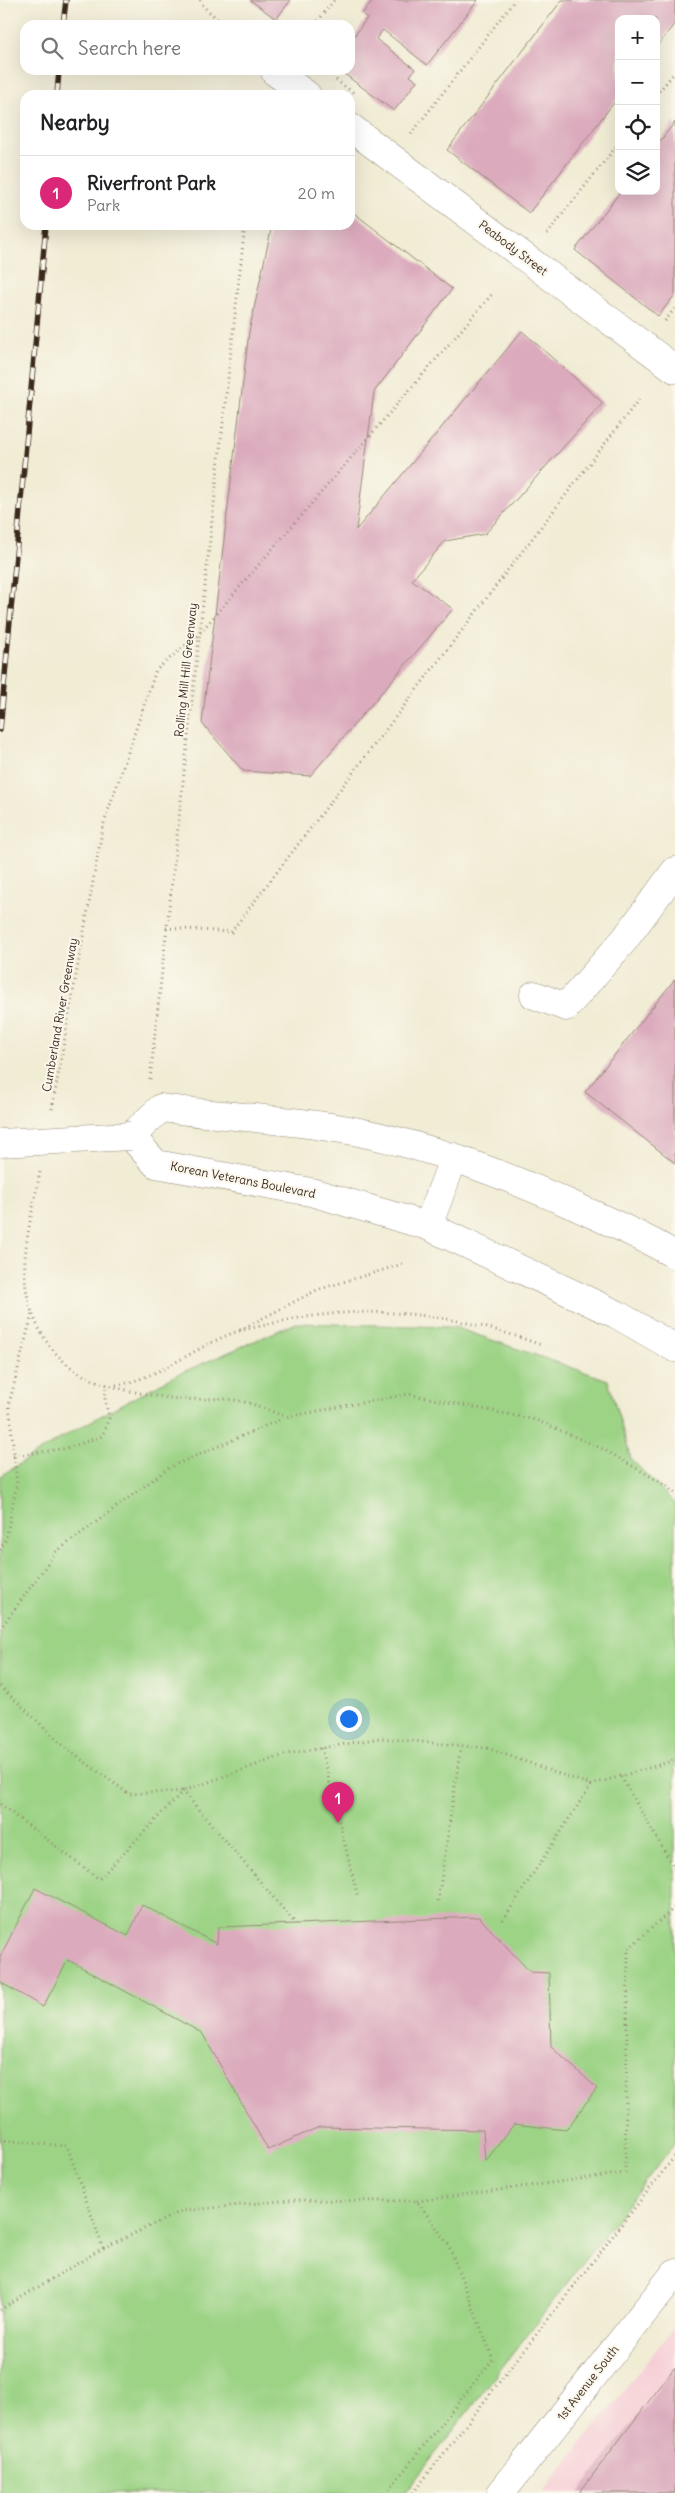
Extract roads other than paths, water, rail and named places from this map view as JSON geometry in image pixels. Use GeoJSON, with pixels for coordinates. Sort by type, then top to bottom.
{"type":"FeatureCollection","features":[{"type":"Feature","properties":{"kind":"main road"},"geometry":{"type":"LineString","coordinates":[[279,75],[300,90]]}},
{"type":"Feature","properties":{"kind":"main road","name":"Peabody Street"},"geometry":{"type":"LineString","coordinates":[[355,131],[675,369]]}},
{"type":"Feature","properties":{"kind":"main road"},"geometry":{"type":"LineString","coordinates":[[534,995],[566,1007],[625,939],[675,871]]}},
{"type":"Feature","properties":{"kind":"main road"},"geometry":{"type":"LineString","coordinates":[[0,1143],[140,1127],[161,1108],[272,1118],[360,1132],[454,1157],[546,1193],[645,1237],[675,1255]]}},
{"type":"Feature","properties":{"kind":"main road","name":"Korean Veterans Boulevard"},"geometry":{"type":"LineString","coordinates":[[140,1127],[156,1164],[311,1192],[428,1226],[616,1314],[675,1348]]}},
{"type":"Feature","properties":{"kind":"main road"},"geometry":{"type":"LineString","coordinates":[[428,1226],[454,1157]]}},
{"type":"Feature","properties":{"kind":"main road","name":"1st Avenue South"},"geometry":{"type":"LineString","coordinates":[[501,2493],[675,2273]]}},
{"type":"Feature","properties":{"kind":"railway"},"geometry":{"type":"LineString","coordinates":[[64,20],[66,0]]}},
{"type":"Feature","properties":{"kind":"railway"},"geometry":{"type":"LineString","coordinates":[[57,90],[59,75]]}},
{"type":"Feature","properties":{"kind":"railway"},"geometry":{"type":"LineString","coordinates":[[0,730],[46,230]]}},
{"type":"Feature","properties":{"kind":"place","name":"Riverfront Park"},"geometry":{"type":"Point","coordinates":[338,1823]}}]}
